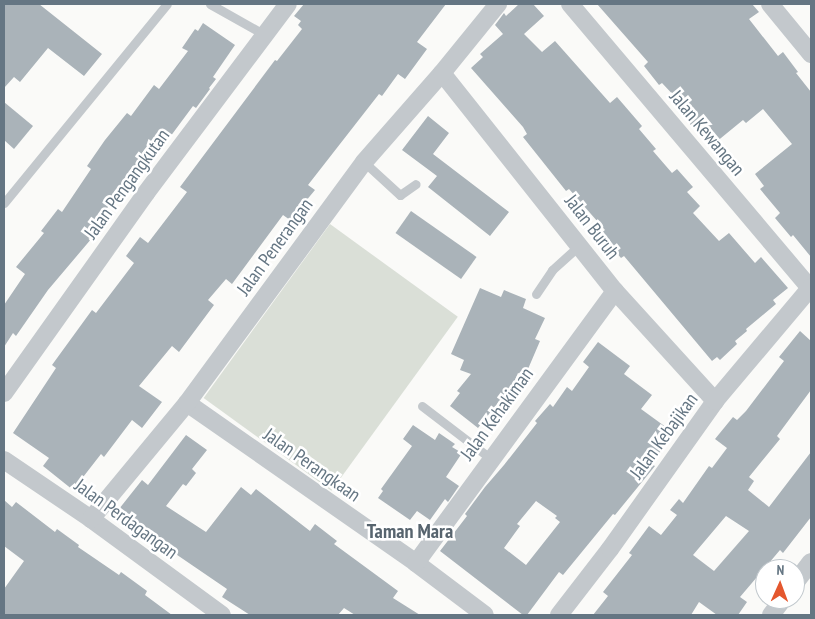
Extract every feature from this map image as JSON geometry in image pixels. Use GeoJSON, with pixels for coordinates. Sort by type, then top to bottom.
{"type":"FeatureCollection","features":[{"type":"Feature","properties":{"kind":"street","name":"Jalan Pengangkutan"},"geometry":{"type":"LineString","coordinates":[[4,393],[146,193],[288,4]]}},
{"type":"Feature","properties":{"kind":"street","name":"Jalan Penerangan"},"geometry":{"type":"LineString","coordinates":[[90,519],[187,403],[364,162],[442,73],[498,4]]}},
{"type":"Feature","properties":{"kind":"street","name":"Jalan Kewangan"},"geometry":{"type":"LineString","coordinates":[[570,4],[811,288]]}},
{"type":"Feature","properties":{"kind":"street"},"geometry":{"type":"LineString","coordinates":[[770,4],[811,54]]}},
{"type":"Feature","properties":{"kind":"street","name":"Jalan Buruh"},"geometry":{"type":"LineString","coordinates":[[442,73],[615,290],[715,401]]}},
{"type":"Feature","properties":{"kind":"street","name":"Jalan Kebajikan"},"geometry":{"type":"LineString","coordinates":[[558,615],[610,549],[715,401],[811,288]]}},
{"type":"Feature","properties":{"kind":"street","name":"Jalan Kehakiman"},"geometry":{"type":"LineString","coordinates":[[416,563],[490,458],[615,290]]}},
{"type":"Feature","properties":{"kind":"street","name":"Jalan Perangkaan"},"geometry":{"type":"LineString","coordinates":[[187,403],[416,563],[485,615]]}},
{"type":"Feature","properties":{"kind":"street","name":"Jalan Perdagangan"},"geometry":{"type":"LineString","coordinates":[[4,460],[90,519],[222,615]]}},
{"type":"Feature","properties":{"kind":"lane"},"geometry":{"type":"LineString","coordinates":[[4,203],[167,4]]}},
{"type":"Feature","properties":{"kind":"lane"},"geometry":{"type":"LineString","coordinates":[[210,4],[265,35]]}},
{"type":"Feature","properties":{"kind":"lane"},"geometry":{"type":"LineString","coordinates":[[364,162],[400,194],[416,184]]}},
{"type":"Feature","properties":{"kind":"lane"},"geometry":{"type":"LineString","coordinates":[[536,294],[552,270],[580,245]]}},
{"type":"Feature","properties":{"kind":"lane"},"geometry":{"type":"LineString","coordinates":[[422,406],[490,458]]}},
{"type":"Feature","properties":{"kind":"shaded area"},"geometry":{"type":"Polygon","coordinates":[[[330,224],[458,317],[331,491],[204,398],[330,224]]]}},
{"type":"Feature","properties":{"kind":"building"},"geometry":{"type":"Polygon","coordinates":[[[4,4],[39,4],[102,54],[84,76],[48,48],[20,82],[14,77],[4,88],[4,4]]]}},
{"type":"Feature","properties":{"kind":"building"},"geometry":{"type":"Polygon","coordinates":[[[304,4],[446,4],[417,42],[427,49],[405,79],[398,74],[382,96],[379,94],[308,185],[315,190],[290,220],[283,215],[232,284],[226,279],[208,300],[214,305],[179,352],[172,346],[139,386],[162,402],[142,428],[132,420],[104,457],[101,454],[73,490],[43,466],[49,458],[13,433],[56,368],[52,365],[92,310],[96,313],[134,263],[126,256],[140,237],[148,243],[187,192],[180,187],[275,60],[277,61],[302,29],[298,25],[301,21],[294,16],[304,4]]]}},
{"type":"Feature","properties":{"kind":"building"},"geometry":{"type":"Polygon","coordinates":[[[519,4],[533,4],[544,16],[524,34],[542,52],[555,41],[610,103],[617,97],[642,126],[639,129],[656,149],[653,151],[672,173],[677,169],[693,187],[687,192],[700,206],[693,213],[719,241],[729,233],[755,263],[761,257],[788,288],[773,300],[776,304],[746,329],[747,331],[735,341],[737,344],[720,360],[717,357],[712,361],[624,256],[621,258],[600,234],[605,230],[569,189],[566,191],[523,137],[527,134],[523,127],[471,68],[483,57],[480,54],[503,34],[495,25],[504,13],[506,16],[519,4]]]}},
{"type":"Feature","properties":{"kind":"building"},"geometry":{"type":"Polygon","coordinates":[[[597,4],[752,4],[759,12],[749,19],[778,56],[783,52],[811,92],[811,257],[793,235],[791,237],[775,218],[780,213],[760,189],[764,186],[755,174],[792,144],[763,109],[746,123],[743,120],[710,147],[689,123],[695,118],[662,83],[659,85],[644,66],[648,62],[597,4]]]}},
{"type":"Feature","properties":{"kind":"building"},"geometry":{"type":"Polygon","coordinates":[[[203,23],[235,45],[213,77],[216,79],[210,89],[196,108],[193,106],[127,195],[119,190],[89,236],[92,238],[48,290],[16,336],[13,333],[4,347],[4,305],[25,274],[16,267],[44,233],[41,231],[58,209],[62,212],[91,169],[87,166],[105,140],[127,113],[131,116],[154,85],[159,89],[188,51],[182,48],[195,29],[198,31],[203,23]]]}},
{"type":"Feature","properties":{"kind":"building"},"geometry":{"type":"Polygon","coordinates":[[[4,102],[33,126],[14,149],[4,140],[4,102]]]}},
{"type":"Feature","properties":{"kind":"building"},"geometry":{"type":"Polygon","coordinates":[[[428,116],[449,133],[433,154],[509,212],[490,236],[428,187],[437,176],[402,150],[428,116]]]}},
{"type":"Feature","properties":{"kind":"building"},"geometry":{"type":"Polygon","coordinates":[[[411,211],[477,257],[461,279],[396,233],[411,211]]]}},
{"type":"Feature","properties":{"kind":"building"},"geometry":{"type":"Polygon","coordinates":[[[480,288],[501,297],[504,290],[526,299],[523,308],[545,318],[535,339],[540,341],[525,376],[518,373],[510,391],[508,390],[478,428],[450,406],[460,393],[457,391],[471,374],[460,370],[464,360],[451,354],[480,288]]]}},
{"type":"Feature","properties":{"kind":"building"},"geometry":{"type":"Polygon","coordinates":[[[800,331],[811,341],[811,390],[777,436],[780,439],[749,477],[754,481],[748,490],[769,507],[811,452],[811,517],[783,553],[780,550],[772,559],[755,559],[755,579],[740,597],[747,602],[738,615],[717,615],[699,602],[691,615],[593,615],[608,596],[603,592],[632,555],[629,553],[649,526],[661,535],[677,515],[670,510],[679,499],[683,503],[709,466],[712,468],[727,448],[715,439],[733,417],[737,420],[746,411],[784,361],[779,357],[800,331]],[[726,516],[693,555],[714,571],[749,531],[726,516]]]}},
{"type":"Feature","properties":{"kind":"building"},"geometry":{"type":"Polygon","coordinates":[[[598,342],[630,366],[624,374],[652,395],[641,409],[674,433],[651,464],[655,466],[615,515],[613,514],[563,575],[559,572],[527,615],[523,615],[440,551],[467,516],[465,514],[485,487],[537,423],[535,421],[550,404],[553,407],[567,387],[572,391],[589,367],[583,362],[598,342]],[[536,501],[517,524],[520,526],[504,548],[526,565],[560,522],[555,518],[557,516],[536,501]]]}},
{"type":"Feature","properties":{"kind":"building"},"geometry":{"type":"Polygon","coordinates":[[[413,425],[435,440],[439,433],[455,444],[452,447],[462,453],[446,477],[459,486],[448,502],[445,499],[430,520],[417,511],[410,520],[378,498],[383,491],[381,489],[412,446],[403,439],[413,425]]]}},
{"type":"Feature","properties":{"kind":"building"},"geometry":{"type":"Polygon","coordinates":[[[186,435],[207,450],[192,469],[196,473],[186,486],[183,484],[166,506],[206,532],[241,487],[251,495],[256,489],[310,531],[315,524],[337,541],[334,544],[398,591],[393,598],[420,615],[355,615],[344,608],[338,615],[250,615],[222,597],[227,589],[164,546],[166,544],[119,509],[142,480],[148,485],[186,435]]]}},
{"type":"Feature","properties":{"kind":"building"},"geometry":{"type":"Polygon","coordinates":[[[4,500],[12,507],[16,502],[55,532],[57,529],[79,545],[78,547],[119,575],[121,572],[147,591],[145,595],[172,615],[4,615],[4,589],[24,561],[4,546],[4,500]]]}},
{"type":"Feature","properties":{"kind":"district","name":"Taman Mara"},"geometry":{"type":"Point","coordinates":[410,531]}}]}
